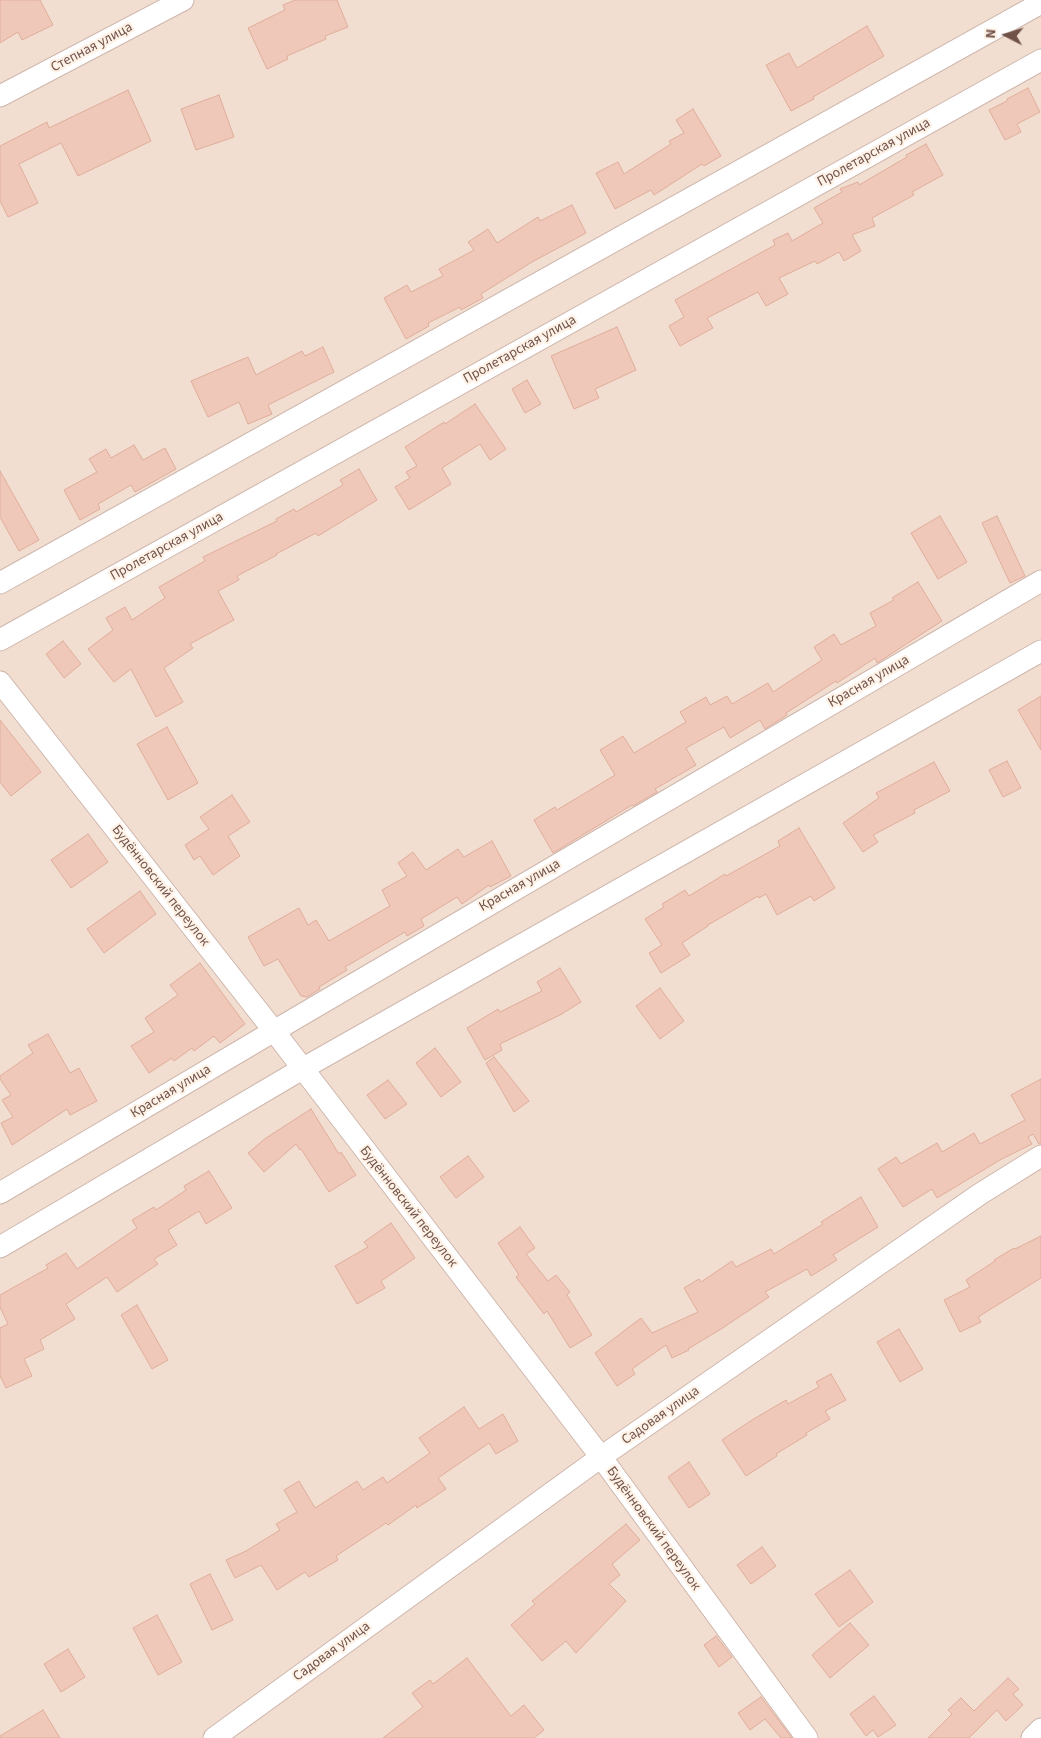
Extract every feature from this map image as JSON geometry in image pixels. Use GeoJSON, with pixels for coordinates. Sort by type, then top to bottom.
{"type":"FeatureCollection","features":[{"type":"Feature","properties":{"kind":"street","name":"Степная улица"},"geometry":{"type":"LineString","coordinates":[[0,96],[183,0]]}},
{"type":"Feature","properties":{"kind":"street"},"geometry":{"type":"LineString","coordinates":[[0,583],[1041,3]]}},
{"type":"Feature","properties":{"kind":"street","name":"Пролетарская улица"},"geometry":{"type":"LineString","coordinates":[[0,640],[1041,60]]}},
{"type":"Feature","properties":{"kind":"street","name":"Красная улица"},"geometry":{"type":"LineString","coordinates":[[0,1193],[1041,581]]}},
{"type":"Feature","properties":{"kind":"street"},"geometry":{"type":"LineString","coordinates":[[0,1247],[302,1069],[1041,651]]}},
{"type":"Feature","properties":{"kind":"street","name":"Будённовский переулок"},"geometry":{"type":"LineString","coordinates":[[0,682],[274,1031],[601,1458],[807,1738]]}},
{"type":"Feature","properties":{"kind":"street","name":"Садовая улица"},"geometry":{"type":"LineString","coordinates":[[214,1738],[601,1458],[980,1194],[1041,1156]]}},
{"type":"Feature","properties":{"kind":"street"},"geometry":{"type":"LineString","coordinates":[[1032,1738],[1041,1729]]}},
{"type":"Feature","properties":{"kind":"shaded area"},"geometry":{"type":"Polygon","coordinates":[[[0,0],[1041,0],[1041,1738],[0,1738],[0,0]]]}},
{"type":"Feature","properties":{"kind":"building"},"geometry":{"type":"Polygon","coordinates":[[[0,0],[40,0],[53,25],[22,40],[18,32],[0,43],[0,0]]]}},
{"type":"Feature","properties":{"kind":"building"},"geometry":{"type":"Polygon","coordinates":[[[295,0],[337,0],[348,27],[325,36],[326,39],[287,56],[288,59],[267,69],[248,28],[285,10],[283,5],[295,0]]]}},
{"type":"Feature","properties":{"kind":"building"},"geometry":{"type":"Polygon","coordinates":[[[867,26],[884,56],[791,111],[766,65],[789,53],[797,68],[867,26]]]}},
{"type":"Feature","properties":{"kind":"building"},"geometry":{"type":"Polygon","coordinates":[[[1028,88],[1040,112],[1017,124],[1021,132],[1005,140],[989,110],[1028,88]]]}},
{"type":"Feature","properties":{"kind":"building"},"geometry":{"type":"Polygon","coordinates":[[[128,90],[151,141],[78,176],[61,143],[19,164],[38,203],[8,217],[0,201],[0,146],[47,122],[49,128],[128,90]]]}},
{"type":"Feature","properties":{"kind":"building"},"geometry":{"type":"Polygon","coordinates":[[[219,95],[234,137],[196,150],[181,109],[219,95]]]}},
{"type":"Feature","properties":{"kind":"building"},"geometry":{"type":"Polygon","coordinates":[[[693,109],[721,156],[704,166],[702,164],[654,195],[651,190],[615,209],[596,173],[618,162],[624,174],[671,144],[669,141],[684,133],[676,120],[693,109]]]}},
{"type":"Feature","properties":{"kind":"building"},"geometry":{"type":"Polygon","coordinates":[[[926,144],[943,175],[912,192],[914,195],[872,218],[875,226],[852,235],[861,251],[844,261],[839,252],[817,264],[815,261],[779,278],[788,294],[766,306],[758,292],[707,318],[713,328],[680,346],[669,326],[684,317],[675,300],[775,245],[773,240],[788,233],[792,241],[823,223],[814,208],[842,192],[840,189],[858,182],[859,185],[926,144]]]}},
{"type":"Feature","properties":{"kind":"building"},"geometry":{"type":"Polygon","coordinates":[[[572,205],[586,233],[532,262],[481,294],[483,298],[461,310],[460,307],[428,323],[429,326],[406,339],[384,298],[407,285],[411,292],[443,276],[439,269],[474,250],[468,242],[488,229],[497,243],[538,217],[540,221],[572,205]]]}},
{"type":"Feature","properties":{"kind":"building"},"geometry":{"type":"Polygon","coordinates":[[[617,327],[636,370],[595,389],[599,398],[574,409],[551,356],[617,327]]]}},
{"type":"Feature","properties":{"kind":"building"},"geometry":{"type":"Polygon","coordinates":[[[323,347],[334,372],[268,405],[272,414],[248,424],[239,402],[208,417],[191,381],[248,357],[256,375],[302,351],[305,356],[323,347]]]}},
{"type":"Feature","properties":{"kind":"building"},"geometry":{"type":"Polygon","coordinates":[[[527,380],[541,404],[525,413],[512,389],[527,380]]]}},
{"type":"Feature","properties":{"kind":"building"},"geometry":{"type":"Polygon","coordinates":[[[475,404],[506,449],[490,460],[480,444],[442,468],[451,484],[409,510],[395,487],[410,478],[406,472],[417,466],[405,447],[475,404]]]}},
{"type":"Feature","properties":{"kind":"building"},"geometry":{"type":"Polygon","coordinates":[[[134,445],[143,460],[165,448],[176,469],[135,492],[131,485],[98,504],[100,509],[80,520],[64,490],[97,472],[89,459],[106,449],[111,458],[134,445]]]}},
{"type":"Feature","properties":{"kind":"building"},"geometry":{"type":"Polygon","coordinates":[[[359,469],[377,500],[318,536],[316,533],[237,576],[239,580],[218,591],[234,620],[190,644],[193,648],[164,668],[183,702],[156,717],[131,669],[114,682],[88,649],[113,630],[106,618],[125,607],[132,620],[165,598],[159,587],[205,561],[203,557],[277,521],[276,519],[294,509],[296,512],[343,485],[340,480],[359,469]]]}},
{"type":"Feature","properties":{"kind":"building"},"geometry":{"type":"Polygon","coordinates":[[[0,471],[39,540],[19,551],[0,517],[0,471]]]}},
{"type":"Feature","properties":{"kind":"building"},"geometry":{"type":"Polygon","coordinates":[[[940,516],[967,562],[938,579],[911,533],[940,516]]]}},
{"type":"Feature","properties":{"kind":"building"},"geometry":{"type":"Polygon","coordinates":[[[997,516],[1025,576],[1010,583],[982,523],[997,516]]]}},
{"type":"Feature","properties":{"kind":"building"},"geometry":{"type":"Polygon","coordinates":[[[918,582],[942,621],[877,663],[875,658],[837,683],[836,681],[765,729],[760,720],[730,738],[724,727],[686,748],[696,765],[655,789],[657,792],[553,853],[534,820],[555,807],[557,810],[615,775],[600,750],[623,736],[634,753],[686,722],[680,712],[706,697],[710,705],[727,696],[732,704],[768,683],[773,692],[822,660],[814,647],[834,634],[841,645],[876,626],[870,613],[894,600],[892,598],[918,582]]]}},
{"type":"Feature","properties":{"kind":"building"},"geometry":{"type":"Polygon","coordinates":[[[63,641],[81,664],[64,678],[46,654],[63,641]]]}},
{"type":"Feature","properties":{"kind":"building"},"geometry":{"type":"Polygon","coordinates":[[[1041,696],[1041,750],[1018,710],[1041,696]]]}},
{"type":"Feature","properties":{"kind":"building"},"geometry":{"type":"Polygon","coordinates":[[[0,720],[41,772],[11,796],[0,782],[0,720]]]}},
{"type":"Feature","properties":{"kind":"building"},"geometry":{"type":"Polygon","coordinates":[[[167,727],[198,783],[168,800],[137,744],[167,727]]]}},
{"type":"Feature","properties":{"kind":"building"},"geometry":{"type":"Polygon","coordinates":[[[1007,761],[1021,788],[1003,797],[989,770],[1007,761]]]}},
{"type":"Feature","properties":{"kind":"building"},"geometry":{"type":"Polygon","coordinates":[[[934,762],[950,791],[914,810],[915,813],[873,835],[878,842],[863,852],[843,823],[879,798],[876,793],[934,762]]]}},
{"type":"Feature","properties":{"kind":"building"},"geometry":{"type":"Polygon","coordinates":[[[232,795],[250,822],[228,836],[240,856],[213,875],[200,856],[194,860],[185,845],[209,829],[200,817],[232,795]]]}},
{"type":"Feature","properties":{"kind":"building"},"geometry":{"type":"Polygon","coordinates":[[[799,828],[835,888],[814,901],[811,896],[777,915],[766,894],[759,898],[758,896],[708,925],[682,943],[690,955],[661,973],[649,953],[662,945],[645,919],[664,907],[662,904],[685,890],[689,896],[725,874],[726,876],[780,846],[778,841],[799,828]]]}},
{"type":"Feature","properties":{"kind":"building"},"geometry":{"type":"Polygon","coordinates":[[[88,834],[108,862],[71,888],[51,860],[88,834]]]}},
{"type":"Feature","properties":{"kind":"building"},"geometry":{"type":"Polygon","coordinates":[[[492,841],[511,876],[490,887],[489,885],[462,904],[457,897],[421,919],[424,926],[407,936],[405,932],[345,967],[347,970],[319,987],[320,989],[307,997],[301,996],[278,959],[264,966],[248,937],[299,908],[308,925],[316,920],[329,941],[390,906],[382,890],[407,876],[398,863],[413,852],[426,870],[458,849],[464,857],[492,841]]]}},
{"type":"Feature","properties":{"kind":"building"},"geometry":{"type":"Polygon","coordinates":[[[140,891],[156,914],[104,953],[87,929],[140,891]]]}},
{"type":"Feature","properties":{"kind":"building"},"geometry":{"type":"Polygon","coordinates":[[[200,963],[245,1024],[220,1043],[214,1036],[194,1051],[192,1048],[174,1061],[172,1058],[149,1073],[131,1046],[154,1032],[145,1018],[178,995],[170,985],[200,963]]]}},
{"type":"Feature","properties":{"kind":"building"},"geometry":{"type":"Polygon","coordinates":[[[560,968],[581,1002],[560,1015],[500,1044],[502,1050],[485,1060],[467,1028],[498,1009],[500,1012],[542,991],[537,982],[560,968]]]}},
{"type":"Feature","properties":{"kind":"building"},"geometry":{"type":"Polygon","coordinates":[[[660,988],[684,1021],[660,1039],[636,1006],[660,988]]]}},
{"type":"Feature","properties":{"kind":"building"},"geometry":{"type":"Polygon","coordinates":[[[48,1034],[70,1073],[79,1068],[97,1101],[70,1115],[67,1109],[12,1145],[1,1123],[13,1117],[2,1100],[11,1095],[0,1079],[0,1076],[33,1053],[28,1045],[48,1034]]]}},
{"type":"Feature","properties":{"kind":"building"},"geometry":{"type":"Polygon","coordinates":[[[435,1048],[461,1082],[441,1097],[416,1063],[435,1048]]]}},
{"type":"Feature","properties":{"kind":"building"},"geometry":{"type":"Polygon","coordinates":[[[494,1057],[529,1101],[514,1112],[486,1063],[494,1057]]]}},
{"type":"Feature","properties":{"kind":"building"},"geometry":{"type":"Polygon","coordinates":[[[1041,1079],[1041,1144],[1039,1144],[1033,1134],[1028,1137],[1032,1144],[1000,1160],[937,1198],[932,1189],[903,1207],[878,1169],[896,1157],[901,1164],[937,1143],[942,1152],[974,1133],[980,1144],[1025,1120],[1011,1095],[1041,1079]]]}},
{"type":"Feature","properties":{"kind":"building"},"geometry":{"type":"Polygon","coordinates":[[[388,1080],[407,1104],[385,1119],[367,1095],[388,1080]]]}},
{"type":"Feature","properties":{"kind":"building"},"geometry":{"type":"Polygon","coordinates":[[[311,1109],[339,1154],[341,1152],[356,1175],[329,1192],[296,1144],[264,1172],[248,1153],[266,1138],[311,1109]]]}},
{"type":"Feature","properties":{"kind":"building"},"geometry":{"type":"Polygon","coordinates":[[[468,1156],[484,1177],[456,1198],[440,1177],[468,1156]]]}},
{"type":"Feature","properties":{"kind":"building"},"geometry":{"type":"Polygon","coordinates":[[[209,1171],[232,1208],[206,1224],[199,1211],[168,1230],[177,1245],[154,1259],[158,1264],[117,1292],[107,1277],[66,1304],[75,1319],[40,1340],[44,1349],[24,1359],[32,1376],[6,1388],[0,1376],[0,1328],[8,1324],[0,1307],[0,1295],[48,1268],[46,1265],[66,1253],[77,1269],[137,1228],[132,1220],[154,1207],[156,1210],[186,1190],[184,1186],[209,1171]]]}},
{"type":"Feature","properties":{"kind":"building"},"geometry":{"type":"Polygon","coordinates":[[[861,1197],[878,1227],[833,1255],[837,1260],[811,1276],[807,1269],[765,1292],[769,1297],[689,1350],[672,1358],[666,1345],[632,1369],[635,1374],[617,1386],[595,1353],[641,1318],[652,1333],[698,1312],[684,1288],[699,1279],[701,1282],[732,1261],[736,1267],[771,1249],[774,1254],[823,1224],[821,1222],[861,1197]]]}},
{"type":"Feature","properties":{"kind":"building"},"geometry":{"type":"Polygon","coordinates":[[[391,1223],[415,1258],[381,1281],[385,1288],[357,1304],[335,1266],[368,1247],[364,1242],[391,1223]]]}},
{"type":"Feature","properties":{"kind":"building"},"geometry":{"type":"Polygon","coordinates":[[[520,1227],[535,1248],[526,1254],[548,1281],[556,1275],[570,1292],[567,1295],[592,1335],[570,1348],[547,1311],[544,1314],[516,1277],[519,1275],[498,1243],[520,1227]]]}},
{"type":"Feature","properties":{"kind":"building"},"geometry":{"type":"Polygon","coordinates":[[[1041,1236],[1041,1278],[978,1317],[981,1322],[960,1332],[944,1300],[970,1287],[966,1280],[994,1260],[1014,1248],[1041,1236]]]}},
{"type":"Feature","properties":{"kind":"building"},"geometry":{"type":"Polygon","coordinates":[[[137,1305],[168,1360],[152,1369],[121,1315],[137,1305]]]}},
{"type":"Feature","properties":{"kind":"building"},"geometry":{"type":"Polygon","coordinates":[[[899,1329],[923,1369],[900,1382],[877,1342],[899,1329]]]}},
{"type":"Feature","properties":{"kind":"building"},"geometry":{"type":"Polygon","coordinates":[[[831,1374],[846,1400],[825,1411],[830,1419],[806,1433],[807,1435],[776,1454],[777,1456],[746,1476],[722,1440],[786,1400],[788,1404],[819,1387],[816,1382],[831,1374]]]}},
{"type":"Feature","properties":{"kind":"building"},"geometry":{"type":"Polygon","coordinates":[[[464,1407],[479,1429],[503,1414],[518,1441],[496,1454],[489,1443],[438,1478],[446,1489],[417,1508],[416,1505],[388,1525],[386,1523],[336,1556],[338,1560],[309,1577],[305,1572],[277,1590],[261,1565],[235,1578],[226,1560],[246,1551],[280,1530],[276,1524],[297,1512],[284,1490],[299,1481],[315,1508],[357,1481],[363,1490],[383,1477],[387,1483],[430,1453],[419,1438],[464,1407]]]}},
{"type":"Feature","properties":{"kind":"building"},"geometry":{"type":"Polygon","coordinates":[[[689,1462],[710,1494],[689,1508],[668,1477],[689,1462]]]}},
{"type":"Feature","properties":{"kind":"building"},"geometry":{"type":"Polygon","coordinates":[[[626,1524],[640,1540],[612,1564],[620,1575],[609,1584],[626,1601],[576,1653],[566,1641],[542,1661],[511,1625],[535,1604],[532,1601],[626,1524]]]}},
{"type":"Feature","properties":{"kind":"building"},"geometry":{"type":"Polygon","coordinates":[[[762,1547],[776,1566],[751,1584],[737,1565],[762,1547]]]}},
{"type":"Feature","properties":{"kind":"building"},"geometry":{"type":"Polygon","coordinates":[[[850,1570],[873,1602],[839,1627],[815,1594],[850,1570]]]}},
{"type":"Feature","properties":{"kind":"building"},"geometry":{"type":"Polygon","coordinates":[[[210,1574],[233,1620],[212,1630],[190,1584],[210,1574]]]}},
{"type":"Feature","properties":{"kind":"building"},"geometry":{"type":"Polygon","coordinates":[[[157,1615],[182,1662],[158,1675],[133,1628],[157,1615]]]}},
{"type":"Feature","properties":{"kind":"building"},"geometry":{"type":"Polygon","coordinates":[[[850,1623],[869,1645],[830,1678],[812,1655],[850,1623]]]}},
{"type":"Feature","properties":{"kind":"building"},"geometry":{"type":"Polygon","coordinates":[[[716,1636],[732,1657],[719,1667],[704,1645],[716,1636]]]}},
{"type":"Feature","properties":{"kind":"building"},"geometry":{"type":"Polygon","coordinates":[[[68,1649],[85,1677],[61,1692],[44,1664],[68,1649]]]}},
{"type":"Feature","properties":{"kind":"building"},"geometry":{"type":"Polygon","coordinates":[[[467,1658],[511,1716],[524,1705],[544,1730],[534,1738],[383,1738],[423,1707],[412,1693],[430,1680],[433,1684],[467,1658]]]}},
{"type":"Feature","properties":{"kind":"building"},"geometry":{"type":"Polygon","coordinates":[[[1008,1678],[1019,1689],[1013,1694],[1023,1705],[1006,1721],[997,1710],[969,1738],[928,1738],[952,1714],[948,1710],[961,1698],[974,1711],[1008,1678]]]}},
{"type":"Feature","properties":{"kind":"building"},"geometry":{"type":"Polygon","coordinates":[[[874,1696],[896,1725],[878,1737],[873,1730],[866,1736],[850,1714],[874,1696]]]}},
{"type":"Feature","properties":{"kind":"building"},"geometry":{"type":"Polygon","coordinates":[[[761,1697],[792,1738],[781,1738],[765,1719],[750,1730],[738,1713],[761,1697]]]}},
{"type":"Feature","properties":{"kind":"building"},"geometry":{"type":"Polygon","coordinates":[[[43,1710],[60,1738],[0,1738],[0,1736],[43,1710]]]}}]}
